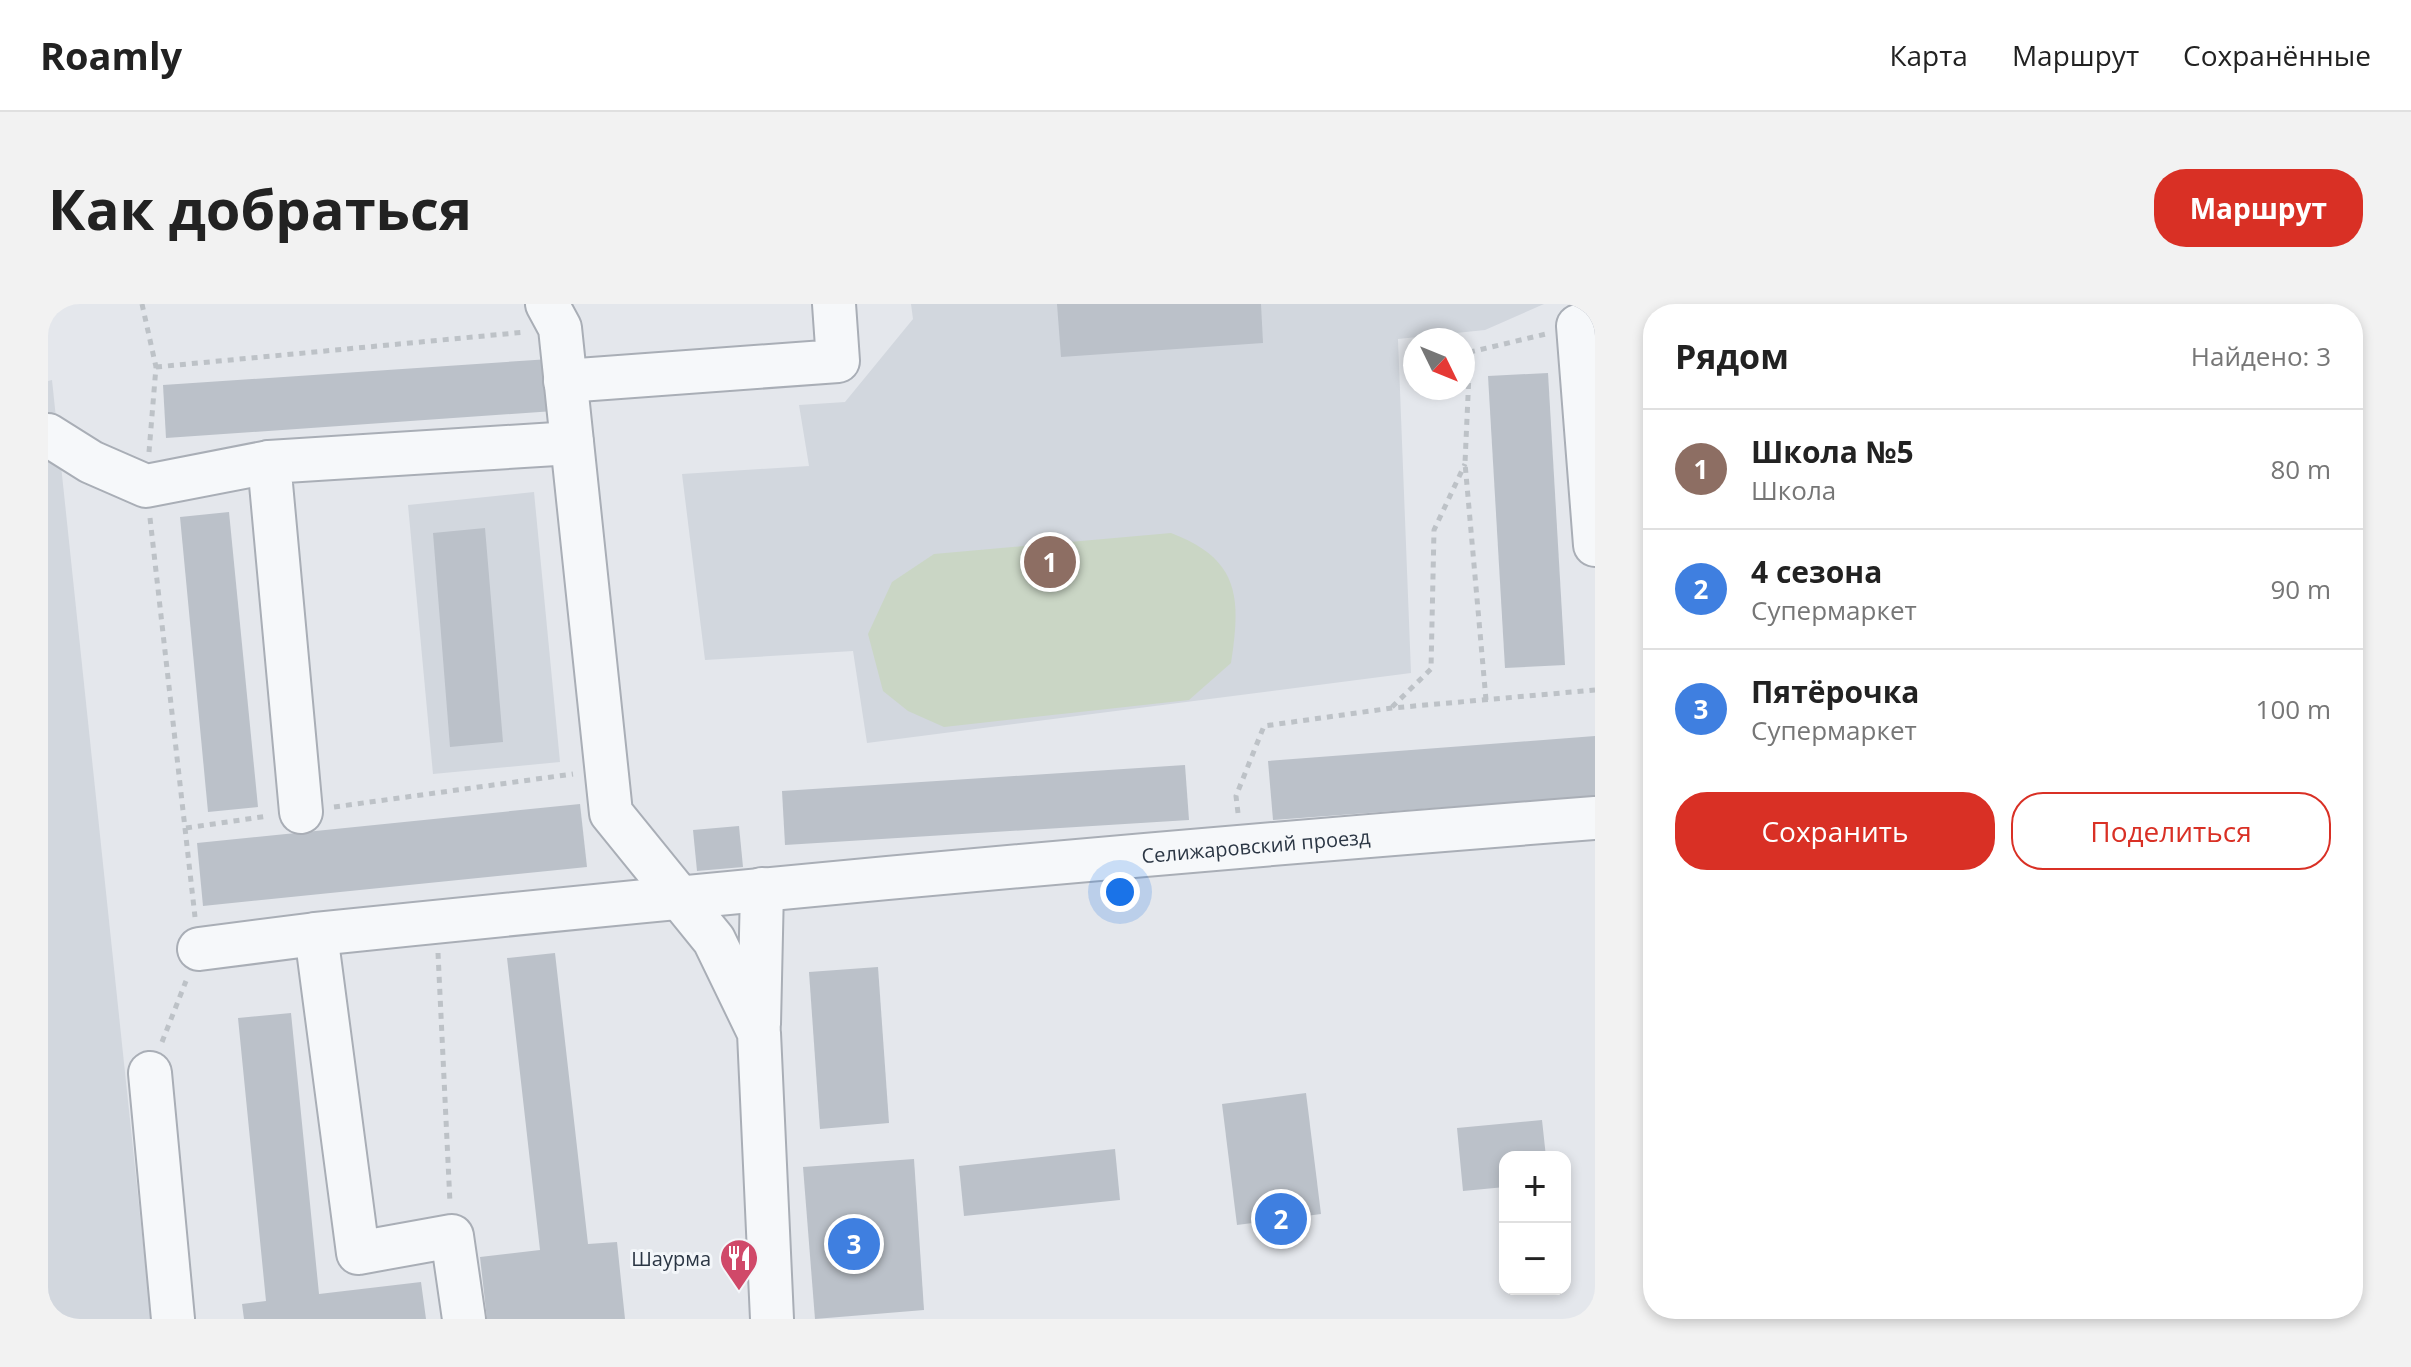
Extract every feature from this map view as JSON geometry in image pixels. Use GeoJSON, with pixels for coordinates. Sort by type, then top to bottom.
{"type":"FeatureCollection","features":[{"type":"Feature","properties":{"kind":"street"},"geometry":{"type":"LineString","coordinates":[[565,381],[838,361],[834,304]]}},
{"type":"Feature","properties":{"kind":"street"},"geometry":{"type":"LineString","coordinates":[[554,316],[565,381],[611,813],[714,940],[759,1033]]}},
{"type":"Feature","properties":{"kind":"street"},"geometry":{"type":"LineString","coordinates":[[1578,326],[1595,545]]}},
{"type":"Feature","properties":{"kind":"street"},"geometry":{"type":"LineString","coordinates":[[48,435],[91,462],[146,486],[269,462],[572,443]]}},
{"type":"Feature","properties":{"kind":"street"},"geometry":{"type":"LineString","coordinates":[[269,462],[301,812]]}},
{"type":"Feature","properties":{"kind":"street","name":"Селижаровский проезд"},"geometry":{"type":"LineString","coordinates":[[199,949],[679,896],[1595,818]]}},
{"type":"Feature","properties":{"kind":"street"},"geometry":{"type":"LineString","coordinates":[[762,889],[759,1033],[772,1319]]}},
{"type":"Feature","properties":{"kind":"street"},"geometry":{"type":"LineString","coordinates":[[316,934],[358,1253],[452,1236],[464,1319]]}},
{"type":"Feature","properties":{"kind":"street"},"geometry":{"type":"LineString","coordinates":[[150,1073],[173,1319]]}},
{"type":"Feature","properties":{"kind":"path"},"geometry":{"type":"LineString","coordinates":[[142,304],[156,367],[146,486],[199,949],[150,1073]]}},
{"type":"Feature","properties":{"kind":"path"},"geometry":{"type":"LineString","coordinates":[[156,367],[554,316]]}},
{"type":"Feature","properties":{"kind":"path"},"geometry":{"type":"LineString","coordinates":[[1486,700],[1465,463],[1470,352],[1578,326]]}},
{"type":"Feature","properties":{"kind":"path"},"geometry":{"type":"LineString","coordinates":[[1392,708],[1431,669],[1434,530],[1465,463]]}},
{"type":"Feature","properties":{"kind":"path"},"geometry":{"type":"LineString","coordinates":[[1241,846],[1236,796],[1264,726],[1392,708],[1595,690]]}},
{"type":"Feature","properties":{"kind":"path"},"geometry":{"type":"LineString","coordinates":[[186,828],[607,769]]}},
{"type":"Feature","properties":{"kind":"path"},"geometry":{"type":"LineString","coordinates":[[437,921],[452,1236]]}},
{"type":"Feature","properties":{"kind":"shaded area"},"geometry":{"type":"Polygon","coordinates":[[[911,304],[1544,304],[1485,330],[1403,328],[1403,338],[1398,339],[1411,673],[867,743],[853,651],[705,660],[682,474],[809,466],[799,405],[845,402],[913,319],[911,304]]]}},
{"type":"Feature","properties":{"kind":"shaded area"},"geometry":{"type":"Polygon","coordinates":[[[52,380],[151,1319],[48,1319],[48,381],[52,380]]]}},
{"type":"Feature","properties":{"kind":"shaded area"},"geometry":{"type":"Polygon","coordinates":[[[534,492],[560,762],[433,774],[408,505],[534,492]]]}},
{"type":"Feature","properties":{"kind":"green space"},"geometry":{"type":"Polygon","coordinates":[[[1171,533],[1211,555],[1231,583],[1235,600],[1231,663],[1189,700],[944,727],[908,711],[883,691],[868,634],[892,582],[934,554],[1171,533]]]}},
{"type":"Feature","properties":{"kind":"building"},"geometry":{"type":"Polygon","coordinates":[[[1057,304],[1261,304],[1263,343],[1061,357],[1057,304]]]}},
{"type":"Feature","properties":{"kind":"building"},"geometry":{"type":"Polygon","coordinates":[[[550,359],[554,411],[166,438],[163,385],[550,359]]]}},
{"type":"Feature","properties":{"kind":"building"},"geometry":{"type":"Polygon","coordinates":[[[1548,373],[1565,665],[1505,668],[1488,376],[1548,373]]]}},
{"type":"Feature","properties":{"kind":"building"},"geometry":{"type":"Polygon","coordinates":[[[229,512],[258,807],[208,812],[180,517],[229,512]]]}},
{"type":"Feature","properties":{"kind":"building"},"geometry":{"type":"Polygon","coordinates":[[[485,528],[503,742],[450,747],[433,533],[485,528]]]}},
{"type":"Feature","properties":{"kind":"building"},"geometry":{"type":"Polygon","coordinates":[[[1595,736],[1595,796],[1273,820],[1268,761],[1595,736]]]}},
{"type":"Feature","properties":{"kind":"building"},"geometry":{"type":"Polygon","coordinates":[[[1185,765],[1189,820],[785,845],[782,791],[1185,765]]]}},
{"type":"Feature","properties":{"kind":"building"},"geometry":{"type":"Polygon","coordinates":[[[580,804],[587,867],[203,906],[197,843],[580,804]]]}},
{"type":"Feature","properties":{"kind":"building"},"geometry":{"type":"Polygon","coordinates":[[[739,826],[743,867],[697,871],[693,830],[739,826]]]}},
{"type":"Feature","properties":{"kind":"building"},"geometry":{"type":"Polygon","coordinates":[[[555,953],[588,1244],[617,1242],[625,1319],[487,1319],[480,1257],[540,1250],[507,958],[555,953]]]}},
{"type":"Feature","properties":{"kind":"building"},"geometry":{"type":"Polygon","coordinates":[[[878,967],[889,1123],[820,1129],[809,972],[878,967]]]}},
{"type":"Feature","properties":{"kind":"building"},"geometry":{"type":"Polygon","coordinates":[[[291,1013],[319,1294],[421,1282],[426,1319],[244,1319],[242,1304],[266,1301],[238,1018],[291,1013]]]}},
{"type":"Feature","properties":{"kind":"building"},"geometry":{"type":"Polygon","coordinates":[[[1306,1093],[1321,1214],[1237,1225],[1222,1104],[1306,1093]]]}},
{"type":"Feature","properties":{"kind":"building"},"geometry":{"type":"Polygon","coordinates":[[[1542,1120],[1545,1151],[1499,1151],[1499,1188],[1463,1191],[1457,1128],[1542,1120]]]}},
{"type":"Feature","properties":{"kind":"building"},"geometry":{"type":"Polygon","coordinates":[[[1115,1149],[1120,1200],[964,1216],[959,1166],[1115,1149]]]}},
{"type":"Feature","properties":{"kind":"building"},"geometry":{"type":"Polygon","coordinates":[[[914,1159],[924,1310],[815,1319],[803,1167],[914,1159]]]}},
{"type":"Feature","properties":{"kind":"place","name":"Школа №5"},"geometry":{"type":"Point","coordinates":[1050,562]}},
{"type":"Feature","properties":{"kind":"place","name":"4 сезона"},"geometry":{"type":"Point","coordinates":[1281,1219]}},
{"type":"Feature","properties":{"kind":"place","name":"Пятёрочка"},"geometry":{"type":"Point","coordinates":[854,1244]}},
{"type":"Feature","properties":{"kind":"place","name":"Шаурма"},"geometry":{"type":"Point","coordinates":[739,1292]}}]}
